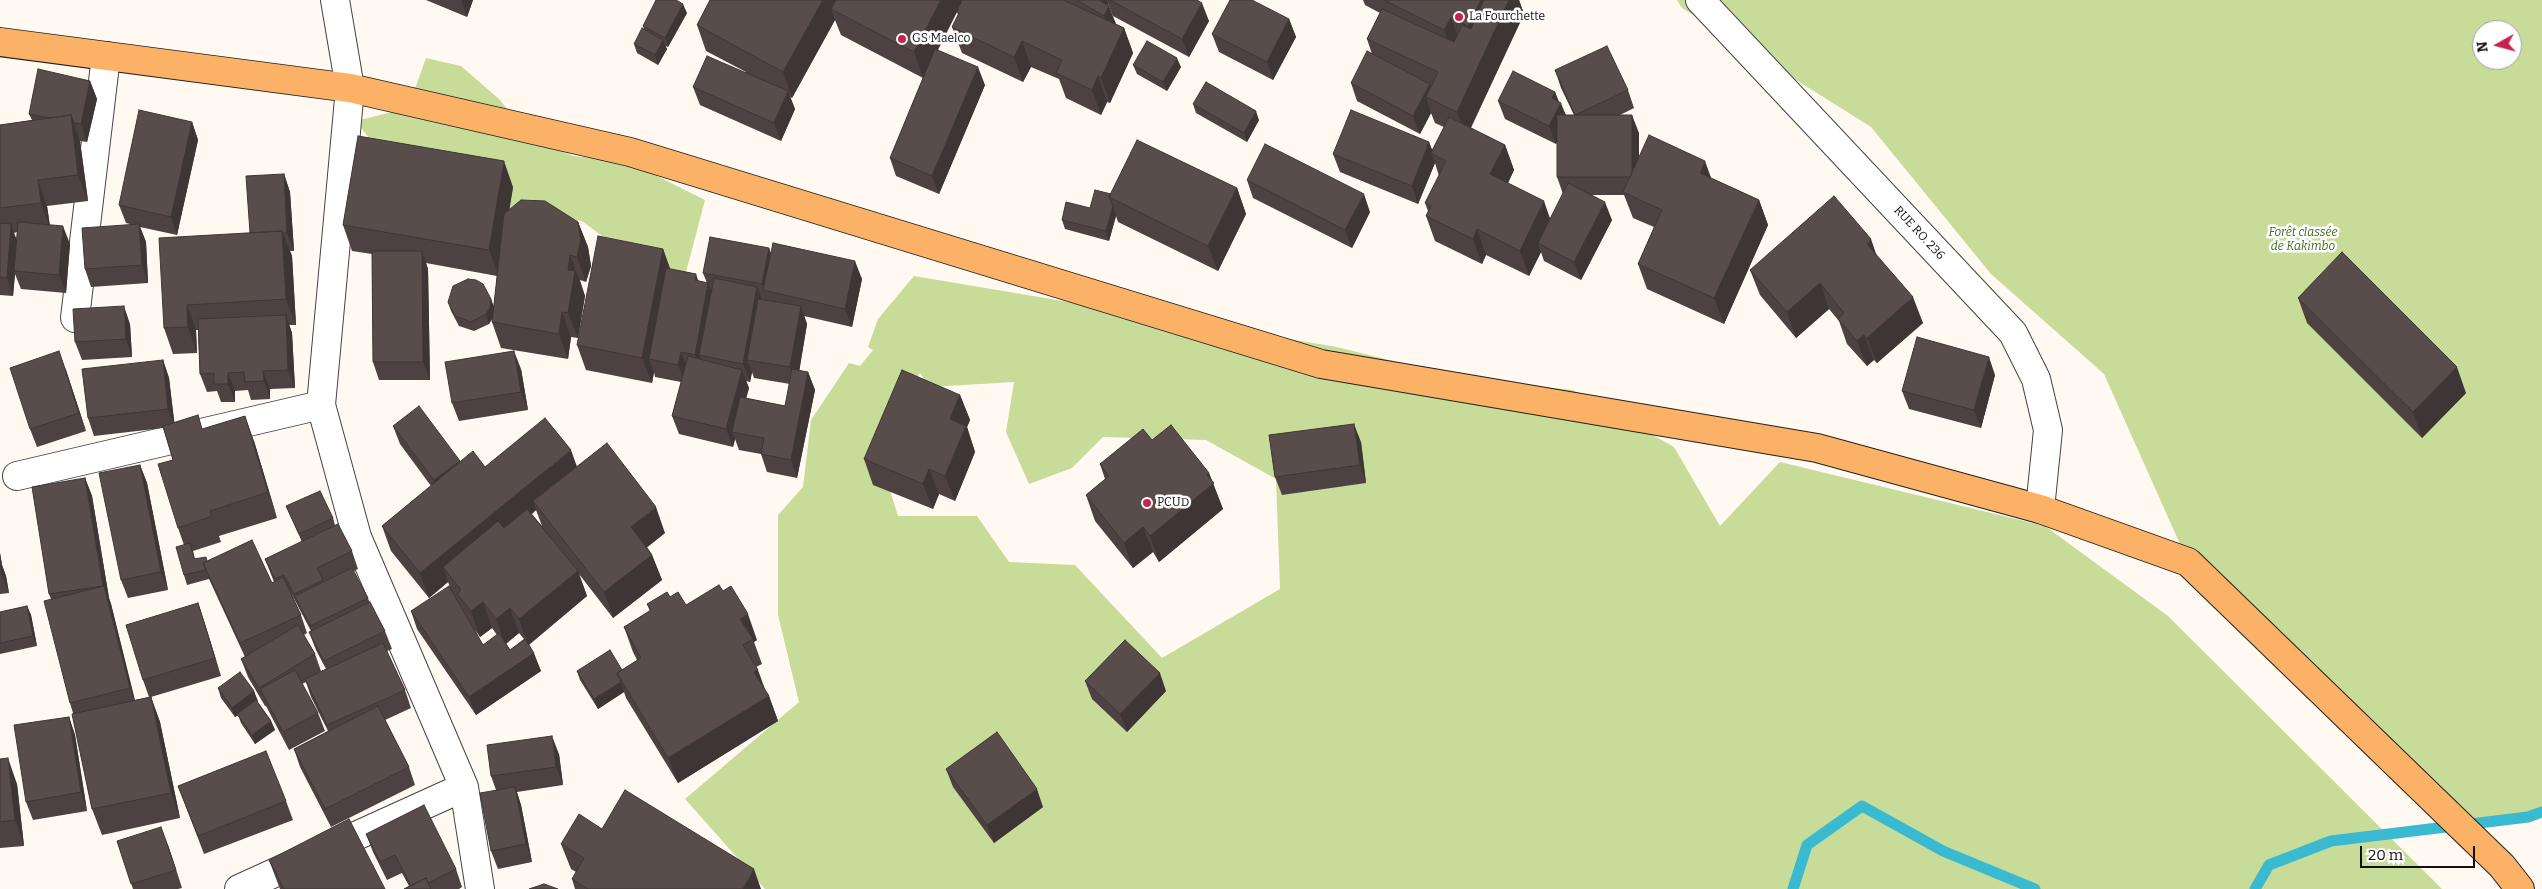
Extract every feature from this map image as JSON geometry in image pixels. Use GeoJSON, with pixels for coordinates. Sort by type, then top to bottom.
{"type":"FeatureCollection","features":[{"type":"Feature","properties":{"kind":"main road"},"geometry":{"type":"LineString","coordinates":[[0,42],[350,88],[630,152],[1321,364],[1817,448],[2040,509],[2188,562],[2502,866],[2520,889]]}},
{"type":"Feature","properties":{"kind":"street"},"geometry":{"type":"LineString","coordinates":[[335,0],[350,88],[321,405],[357,537],[464,787],[480,889]]}},
{"type":"Feature","properties":{"kind":"street","name":"RUE RO. 236"},"geometry":{"type":"LineString","coordinates":[[1700,0],[2013,333],[2036,379],[2048,430],[2040,509]]}},
{"type":"Feature","properties":{"kind":"street"},"geometry":{"type":"LineString","coordinates":[[75,318],[106,56]]}},
{"type":"Feature","properties":{"kind":"street"},"geometry":{"type":"LineString","coordinates":[[17,476],[321,405]]}},
{"type":"Feature","properties":{"kind":"street"},"geometry":{"type":"LineString","coordinates":[[239,889],[464,787]]}},
{"type":"Feature","properties":{"kind":"green space","name":"Forêt classée de Kakimbo"},"geometry":{"type":"Polygon","coordinates":[[[1677,0],[2542,0],[2542,812],[2528,817],[2463,822],[2188,562],[2104,374],[1991,274],[1871,127],[1682,8],[1677,0]]]}},
{"type":"Feature","properties":{"kind":"green space"},"geometry":{"type":"Polygon","coordinates":[[[426,58],[461,66],[499,99],[532,139],[573,156],[629,162],[705,200],[685,276],[625,253],[582,221],[457,207],[375,146],[356,121],[396,111],[416,86],[426,58]]]}},
{"type":"Feature","properties":{"kind":"green space"},"geometry":{"type":"Polygon","coordinates":[[[914,276],[1337,347],[1469,380],[1573,390],[1674,447],[1720,526],[1780,462],[2045,526],[2168,616],[2442,889],[765,889],[685,799],[799,702],[778,615],[778,515],[803,487],[811,420],[849,363],[860,366],[873,350],[868,347],[878,319],[914,276]],[[920,373],[875,443],[898,516],[977,516],[1009,562],[1075,565],[1162,658],[1280,589],[1276,479],[1206,440],[1103,437],[1072,468],[1029,484],[1006,432],[1014,382],[930,387],[920,373]]]}},
{"type":"Feature","properties":{"kind":"building"},"geometry":{"type":"Polygon","coordinates":[[[656,0],[676,0],[683,4],[665,38],[643,26],[656,0]]]}},
{"type":"Feature","properties":{"kind":"building"},"geometry":{"type":"Polygon","coordinates":[[[710,0],[823,0],[783,72],[697,25],[710,0]]]}},
{"type":"Feature","properties":{"kind":"building"},"geometry":{"type":"Polygon","coordinates":[[[836,0],[941,0],[914,52],[831,9],[836,0]]]}},
{"type":"Feature","properties":{"kind":"building"},"geometry":{"type":"Polygon","coordinates":[[[962,0],[1063,0],[1124,28],[1101,78],[1098,76],[1092,90],[1056,73],[1062,60],[1022,41],[1014,57],[952,27],[959,13],[957,11],[962,0]]]}},
{"type":"Feature","properties":{"kind":"building"},"geometry":{"type":"Polygon","coordinates":[[[1077,0],[1099,0],[1109,6],[1104,16],[1077,0]]]}},
{"type":"Feature","properties":{"kind":"building"},"geometry":{"type":"Polygon","coordinates":[[[1110,0],[1197,0],[1202,3],[1182,39],[1110,0]]]}},
{"type":"Feature","properties":{"kind":"building"},"geometry":{"type":"Polygon","coordinates":[[[1230,0],[1252,0],[1289,19],[1267,62],[1212,34],[1230,0]]]}},
{"type":"Feature","properties":{"kind":"building"},"geometry":{"type":"Polygon","coordinates":[[[1384,0],[1481,0],[1468,26],[1451,18],[1444,30],[1384,0]]]}},
{"type":"Feature","properties":{"kind":"building"},"geometry":{"type":"Polygon","coordinates":[[[1484,0],[1509,0],[1457,112],[1426,97],[1438,72],[1367,39],[1382,9],[1454,42],[1462,25],[1471,29],[1484,0]]]}},
{"type":"Feature","properties":{"kind":"building"},"geometry":{"type":"Polygon","coordinates":[[[642,28],[663,40],[655,55],[634,44],[642,28]]]}},
{"type":"Feature","properties":{"kind":"building"},"geometry":{"type":"Polygon","coordinates":[[[1147,41],[1177,58],[1163,82],[1133,65],[1147,41]]]}},
{"type":"Feature","properties":{"kind":"building"},"geometry":{"type":"Polygon","coordinates":[[[1607,46],[1628,90],[1575,115],[1555,70],[1607,46]]]}},
{"type":"Feature","properties":{"kind":"building"},"geometry":{"type":"Polygon","coordinates":[[[935,49],[978,67],[932,176],[890,158],[935,49]]]}},
{"type":"Feature","properties":{"kind":"building"},"geometry":{"type":"Polygon","coordinates":[[[1367,51],[1430,84],[1413,116],[1351,83],[1367,51]]]}},
{"type":"Feature","properties":{"kind":"building"},"geometry":{"type":"Polygon","coordinates":[[[707,56],[788,91],[774,123],[693,87],[707,56]]]}},
{"type":"Feature","properties":{"kind":"building"},"geometry":{"type":"Polygon","coordinates":[[[38,69],[90,81],[81,124],[74,123],[71,115],[50,118],[29,114],[38,69]]]}},
{"type":"Feature","properties":{"kind":"building"},"geometry":{"type":"Polygon","coordinates":[[[1513,71],[1555,92],[1552,98],[1561,103],[1549,126],[1498,101],[1513,71]]]}},
{"type":"Feature","properties":{"kind":"building"},"geometry":{"type":"Polygon","coordinates":[[[1206,82],[1256,111],[1244,133],[1193,104],[1206,82]]]}},
{"type":"Feature","properties":{"kind":"building"},"geometry":{"type":"Polygon","coordinates":[[[139,110],[192,122],[171,217],[119,205],[139,110]]]}},
{"type":"Feature","properties":{"kind":"building"},"geometry":{"type":"Polygon","coordinates":[[[1351,110],[1429,142],[1412,186],[1333,154],[1351,110]]]}},
{"type":"Feature","properties":{"kind":"building"},"geometry":{"type":"Polygon","coordinates":[[[71,115],[78,175],[38,180],[41,203],[0,208],[0,125],[71,115]]]}},
{"type":"Feature","properties":{"kind":"building"},"geometry":{"type":"Polygon","coordinates":[[[1557,115],[1632,115],[1632,173],[1630,177],[1557,177],[1557,115]]]}},
{"type":"Feature","properties":{"kind":"building"},"geometry":{"type":"Polygon","coordinates":[[[1449,117],[1505,145],[1490,174],[1544,201],[1520,251],[1477,229],[1473,239],[1426,216],[1431,206],[1425,203],[1446,161],[1431,153],[1449,117]]]}},
{"type":"Feature","properties":{"kind":"building"},"geometry":{"type":"Polygon","coordinates":[[[1649,135],[1705,161],[1700,173],[1759,200],[1714,298],[1638,264],[1662,210],[1623,192],[1649,135]]]}},
{"type":"Feature","properties":{"kind":"building"},"geometry":{"type":"Polygon","coordinates":[[[358,136],[504,161],[489,250],[343,225],[358,136]]]}},
{"type":"Feature","properties":{"kind":"building"},"geometry":{"type":"Polygon","coordinates":[[[1137,140],[1237,188],[1208,246],[1109,197],[1137,140]]]}},
{"type":"Feature","properties":{"kind":"building"},"geometry":{"type":"Polygon","coordinates":[[[1265,144],[1364,194],[1345,230],[1247,180],[1265,144]]]}},
{"type":"Feature","properties":{"kind":"building"},"geometry":{"type":"Polygon","coordinates":[[[284,174],[287,233],[282,231],[250,233],[246,176],[284,174]]]}},
{"type":"Feature","properties":{"kind":"building"},"geometry":{"type":"Polygon","coordinates":[[[1568,183],[1605,202],[1574,262],[1538,243],[1568,183]]]}},
{"type":"Feature","properties":{"kind":"building"},"geometry":{"type":"Polygon","coordinates":[[[1095,190],[1111,194],[1109,197],[1113,206],[1106,231],[1062,220],[1066,202],[1090,208],[1095,190]]]}},
{"type":"Feature","properties":{"kind":"building"},"geometry":{"type":"Polygon","coordinates":[[[1834,196],[1871,239],[1867,244],[1913,297],[1867,338],[1864,335],[1857,341],[1838,319],[1844,313],[1820,283],[1787,312],[1750,270],[1834,196]]]}},
{"type":"Feature","properties":{"kind":"building"},"geometry":{"type":"Polygon","coordinates":[[[521,200],[545,201],[578,222],[581,240],[577,257],[570,255],[568,270],[575,271],[568,313],[562,312],[559,334],[492,322],[504,214],[521,200]]]}},
{"type":"Feature","properties":{"kind":"building"},"geometry":{"type":"Polygon","coordinates":[[[18,222],[63,226],[59,275],[14,271],[18,222]]]}},
{"type":"Feature","properties":{"kind":"building"},"geometry":{"type":"Polygon","coordinates":[[[0,223],[11,224],[7,278],[0,277],[0,223]]]}},
{"type":"Feature","properties":{"kind":"building"},"geometry":{"type":"Polygon","coordinates":[[[139,224],[142,265],[85,269],[82,228],[139,224]]]}},
{"type":"Feature","properties":{"kind":"building"},"geometry":{"type":"Polygon","coordinates":[[[282,231],[286,299],[187,305],[188,327],[164,328],[159,238],[282,231]]]}},
{"type":"Feature","properties":{"kind":"building"},"geometry":{"type":"Polygon","coordinates":[[[598,236],[663,249],[642,358],[577,345],[598,236]]]}},
{"type":"Feature","properties":{"kind":"building"},"geometry":{"type":"Polygon","coordinates":[[[710,237],[769,248],[762,284],[703,273],[710,237]]]}},
{"type":"Feature","properties":{"kind":"building"},"geometry":{"type":"Polygon","coordinates":[[[773,243],[855,261],[845,309],[763,290],[773,243]]]}},
{"type":"Feature","properties":{"kind":"building"},"geometry":{"type":"Polygon","coordinates":[[[372,251],[422,251],[423,362],[373,362],[372,251]]]}},
{"type":"Feature","properties":{"kind":"building"},"geometry":{"type":"Polygon","coordinates":[[[2342,252],[2457,367],[2413,412],[2298,298],[2342,252]]]}},
{"type":"Feature","properties":{"kind":"building"},"geometry":{"type":"Polygon","coordinates":[[[666,268],[696,274],[695,280],[708,283],[695,355],[681,352],[678,365],[649,359],[666,268]]]}},
{"type":"Feature","properties":{"kind":"building"},"geometry":{"type":"Polygon","coordinates":[[[714,278],[757,287],[743,364],[699,355],[714,278]]]}},
{"type":"Feature","properties":{"kind":"building"},"geometry":{"type":"Polygon","coordinates":[[[468,279],[476,280],[483,284],[491,299],[490,308],[486,314],[471,322],[455,316],[448,302],[453,286],[468,279]]]}},
{"type":"Feature","properties":{"kind":"building"},"geometry":{"type":"Polygon","coordinates":[[[758,299],[801,306],[790,367],[747,360],[758,299]]]}},
{"type":"Feature","properties":{"kind":"building"},"geometry":{"type":"Polygon","coordinates":[[[124,306],[126,339],[75,342],[73,309],[124,306]]]}},
{"type":"Feature","properties":{"kind":"building"},"geometry":{"type":"Polygon","coordinates":[[[286,315],[288,370],[263,371],[264,381],[245,382],[244,372],[228,373],[228,384],[214,384],[214,373],[200,374],[198,319],[286,315]]]}},
{"type":"Feature","properties":{"kind":"building"},"geometry":{"type":"Polygon","coordinates":[[[1917,337],[1989,357],[1974,410],[1902,391],[1917,337]]]}},
{"type":"Feature","properties":{"kind":"building"},"geometry":{"type":"Polygon","coordinates":[[[59,351],[79,413],[30,429],[10,368],[59,351]]]}},
{"type":"Feature","properties":{"kind":"building"},"geometry":{"type":"Polygon","coordinates":[[[514,351],[521,392],[452,403],[445,362],[514,351]]]}},
{"type":"Feature","properties":{"kind":"building"},"geometry":{"type":"Polygon","coordinates":[[[688,356],[742,370],[726,429],[672,416],[688,356]]]}},
{"type":"Feature","properties":{"kind":"building"},"geometry":{"type":"Polygon","coordinates":[[[163,360],[168,409],[88,418],[82,369],[163,360]]]}},
{"type":"Feature","properties":{"kind":"building"},"geometry":{"type":"Polygon","coordinates":[[[792,369],[808,372],[791,460],[761,454],[764,438],[732,432],[740,397],[785,406],[792,369]]]}},
{"type":"Feature","properties":{"kind":"building"},"geometry":{"type":"Polygon","coordinates":[[[902,370],[960,395],[950,419],[966,426],[945,476],[929,469],[923,484],[864,459],[902,370]]]}},
{"type":"Feature","properties":{"kind":"building"},"geometry":{"type":"Polygon","coordinates":[[[419,406],[460,461],[434,480],[393,426],[419,406]]]}},
{"type":"Feature","properties":{"kind":"building"},"geometry":{"type":"Polygon","coordinates":[[[198,415],[202,429],[245,416],[268,492],[210,511],[212,516],[178,528],[158,464],[173,460],[163,426],[198,415]]]}},
{"type":"Feature","properties":{"kind":"building"},"geometry":{"type":"Polygon","coordinates":[[[545,418],[571,450],[420,573],[382,526],[473,451],[485,467],[545,418]]]}},
{"type":"Feature","properties":{"kind":"building"},"geometry":{"type":"Polygon","coordinates":[[[1354,424],[1360,465],[1275,477],[1269,435],[1354,424]]]}},
{"type":"Feature","properties":{"kind":"building"},"geometry":{"type":"Polygon","coordinates":[[[1171,425],[1209,473],[1207,475],[1214,483],[1150,536],[1143,527],[1124,543],[1086,495],[1109,476],[1100,464],[1143,429],[1152,440],[1171,425]]]}},
{"type":"Feature","properties":{"kind":"building"},"geometry":{"type":"Polygon","coordinates":[[[607,443],[656,507],[631,527],[652,555],[604,592],[533,501],[607,443]]]}},
{"type":"Feature","properties":{"kind":"building"},"geometry":{"type":"Polygon","coordinates":[[[140,465],[161,572],[121,580],[99,473],[140,465]]]}},
{"type":"Feature","properties":{"kind":"building"},"geometry":{"type":"Polygon","coordinates":[[[85,478],[103,586],[49,594],[32,487],[85,478]]]}},
{"type":"Feature","properties":{"kind":"building"},"geometry":{"type":"Polygon","coordinates":[[[320,491],[333,518],[299,534],[286,506],[320,491]]]}},
{"type":"Feature","properties":{"kind":"building"},"geometry":{"type":"Polygon","coordinates":[[[527,509],[578,571],[519,619],[510,608],[496,619],[483,602],[471,611],[457,594],[461,590],[443,567],[498,521],[504,528],[527,509]]]}},
{"type":"Feature","properties":{"kind":"building"},"geometry":{"type":"Polygon","coordinates":[[[338,524],[352,551],[317,568],[323,580],[294,594],[284,575],[275,579],[265,559],[338,524]]]}},
{"type":"Feature","properties":{"kind":"building"},"geometry":{"type":"Polygon","coordinates":[[[252,540],[272,583],[283,577],[301,615],[240,643],[203,563],[252,540]]]}},
{"type":"Feature","properties":{"kind":"building"},"geometry":{"type":"Polygon","coordinates":[[[190,543],[194,559],[206,557],[207,561],[203,563],[206,570],[184,575],[176,547],[190,543]]]}},
{"type":"Feature","properties":{"kind":"building"},"geometry":{"type":"Polygon","coordinates":[[[352,568],[368,598],[310,626],[295,596],[352,568]]]}},
{"type":"Feature","properties":{"kind":"building"},"geometry":{"type":"Polygon","coordinates":[[[719,585],[723,591],[731,586],[748,614],[740,619],[753,639],[743,645],[758,670],[754,672],[769,696],[668,758],[617,673],[641,658],[624,627],[651,610],[647,604],[667,592],[670,597],[678,592],[686,605],[719,585]]]}},
{"type":"Feature","properties":{"kind":"building"},"geometry":{"type":"Polygon","coordinates":[[[104,586],[130,688],[70,703],[44,601],[104,586]]]}},
{"type":"Feature","properties":{"kind":"building"},"geometry":{"type":"Polygon","coordinates":[[[449,586],[483,645],[499,633],[510,650],[525,639],[534,653],[469,697],[411,611],[449,586]]]}},
{"type":"Feature","properties":{"kind":"building"},"geometry":{"type":"Polygon","coordinates":[[[370,602],[385,631],[324,661],[309,632],[370,602]]]}},
{"type":"Feature","properties":{"kind":"building"},"geometry":{"type":"Polygon","coordinates":[[[198,603],[215,658],[143,680],[126,625],[198,603]]]}},
{"type":"Feature","properties":{"kind":"building"},"geometry":{"type":"Polygon","coordinates":[[[27,606],[33,636],[0,643],[0,612],[27,606]]]}},
{"type":"Feature","properties":{"kind":"building"},"geometry":{"type":"Polygon","coordinates":[[[298,625],[315,654],[259,688],[241,659],[298,625]]]}},
{"type":"Feature","properties":{"kind":"building"},"geometry":{"type":"Polygon","coordinates":[[[1125,640],[1160,673],[1120,714],[1085,681],[1125,640]]]}},
{"type":"Feature","properties":{"kind":"building"},"geometry":{"type":"Polygon","coordinates":[[[383,643],[405,690],[327,725],[305,679],[383,643]]]}},
{"type":"Feature","properties":{"kind":"building"},"geometry":{"type":"Polygon","coordinates":[[[610,650],[622,670],[617,673],[621,682],[594,699],[577,671],[610,650]]]}},
{"type":"Feature","properties":{"kind":"building"},"geometry":{"type":"Polygon","coordinates":[[[295,670],[318,713],[283,732],[260,689],[295,670]]]}},
{"type":"Feature","properties":{"kind":"building"},"geometry":{"type":"Polygon","coordinates":[[[240,672],[254,691],[232,708],[218,688],[240,672]]]}},
{"type":"Feature","properties":{"kind":"building"},"geometry":{"type":"Polygon","coordinates":[[[151,697],[171,793],[92,809],[72,714],[151,697]]]}},
{"type":"Feature","properties":{"kind":"building"},"geometry":{"type":"Polygon","coordinates":[[[256,700],[271,721],[252,735],[237,714],[256,700]]]}},
{"type":"Feature","properties":{"kind":"building"},"geometry":{"type":"Polygon","coordinates":[[[378,706],[409,767],[325,809],[294,749],[378,706]]]}},
{"type":"Feature","properties":{"kind":"building"},"geometry":{"type":"Polygon","coordinates":[[[69,717],[81,792],[26,802],[14,725],[69,717]]]}},
{"type":"Feature","properties":{"kind":"building"},"geometry":{"type":"Polygon","coordinates":[[[997,732],[1037,789],[987,825],[946,769],[997,732]]]}},
{"type":"Feature","properties":{"kind":"building"},"geometry":{"type":"Polygon","coordinates":[[[552,736],[556,767],[491,776],[487,745],[552,736]]]}},
{"type":"Feature","properties":{"kind":"building"},"geometry":{"type":"Polygon","coordinates":[[[266,751],[286,801],[198,836],[178,786],[266,751]]]}},
{"type":"Feature","properties":{"kind":"building"},"geometry":{"type":"Polygon","coordinates":[[[8,758],[15,820],[0,822],[0,759],[8,758]]]}},
{"type":"Feature","properties":{"kind":"building"},"geometry":{"type":"Polygon","coordinates":[[[515,787],[526,844],[491,851],[480,793],[515,787]]]}},
{"type":"Feature","properties":{"kind":"building"},"geometry":{"type":"Polygon","coordinates":[[[625,790],[754,869],[743,889],[588,889],[572,879],[584,858],[561,844],[579,814],[602,829],[625,790]]]}},
{"type":"Feature","properties":{"kind":"building"},"geometry":{"type":"Polygon","coordinates":[[[424,805],[456,869],[428,883],[426,878],[411,886],[395,855],[380,862],[366,834],[424,805]]]}},
{"type":"Feature","properties":{"kind":"building"},"geometry":{"type":"Polygon","coordinates":[[[349,819],[385,889],[284,889],[269,860],[349,819]]]}},
{"type":"Feature","properties":{"kind":"building"},"geometry":{"type":"Polygon","coordinates":[[[161,827],[176,870],[131,884],[117,841],[161,827]]]}},
{"type":"Feature","properties":{"kind":"building"},"geometry":{"type":"Polygon","coordinates":[[[426,878],[431,889],[404,889],[426,878]]]}},
{"type":"Feature","properties":{"kind":"building"},"geometry":{"type":"Polygon","coordinates":[[[544,884],[558,889],[529,889],[544,884]]]}},
{"type":"Feature","properties":{"kind":"waterway"},"geometry":{"type":"LineString","coordinates":[[1793,889],[1807,845],[1862,806],[1943,851],[2035,889]]}},
{"type":"Feature","properties":{"kind":"waterway"},"geometry":{"type":"LineString","coordinates":[[2255,889],[2269,865],[2331,841],[2528,817],[2542,812]]}},
{"type":"Feature","properties":{"kind":"place","name":"La Fourchette"},"geometry":{"type":"Point","coordinates":[1459,17]}},
{"type":"Feature","properties":{"kind":"place","name":"GS Maelco"},"geometry":{"type":"Point","coordinates":[902,39]}},
{"type":"Feature","properties":{"kind":"place","name":"PCUD"},"geometry":{"type":"Point","coordinates":[1147,503]}}]}
